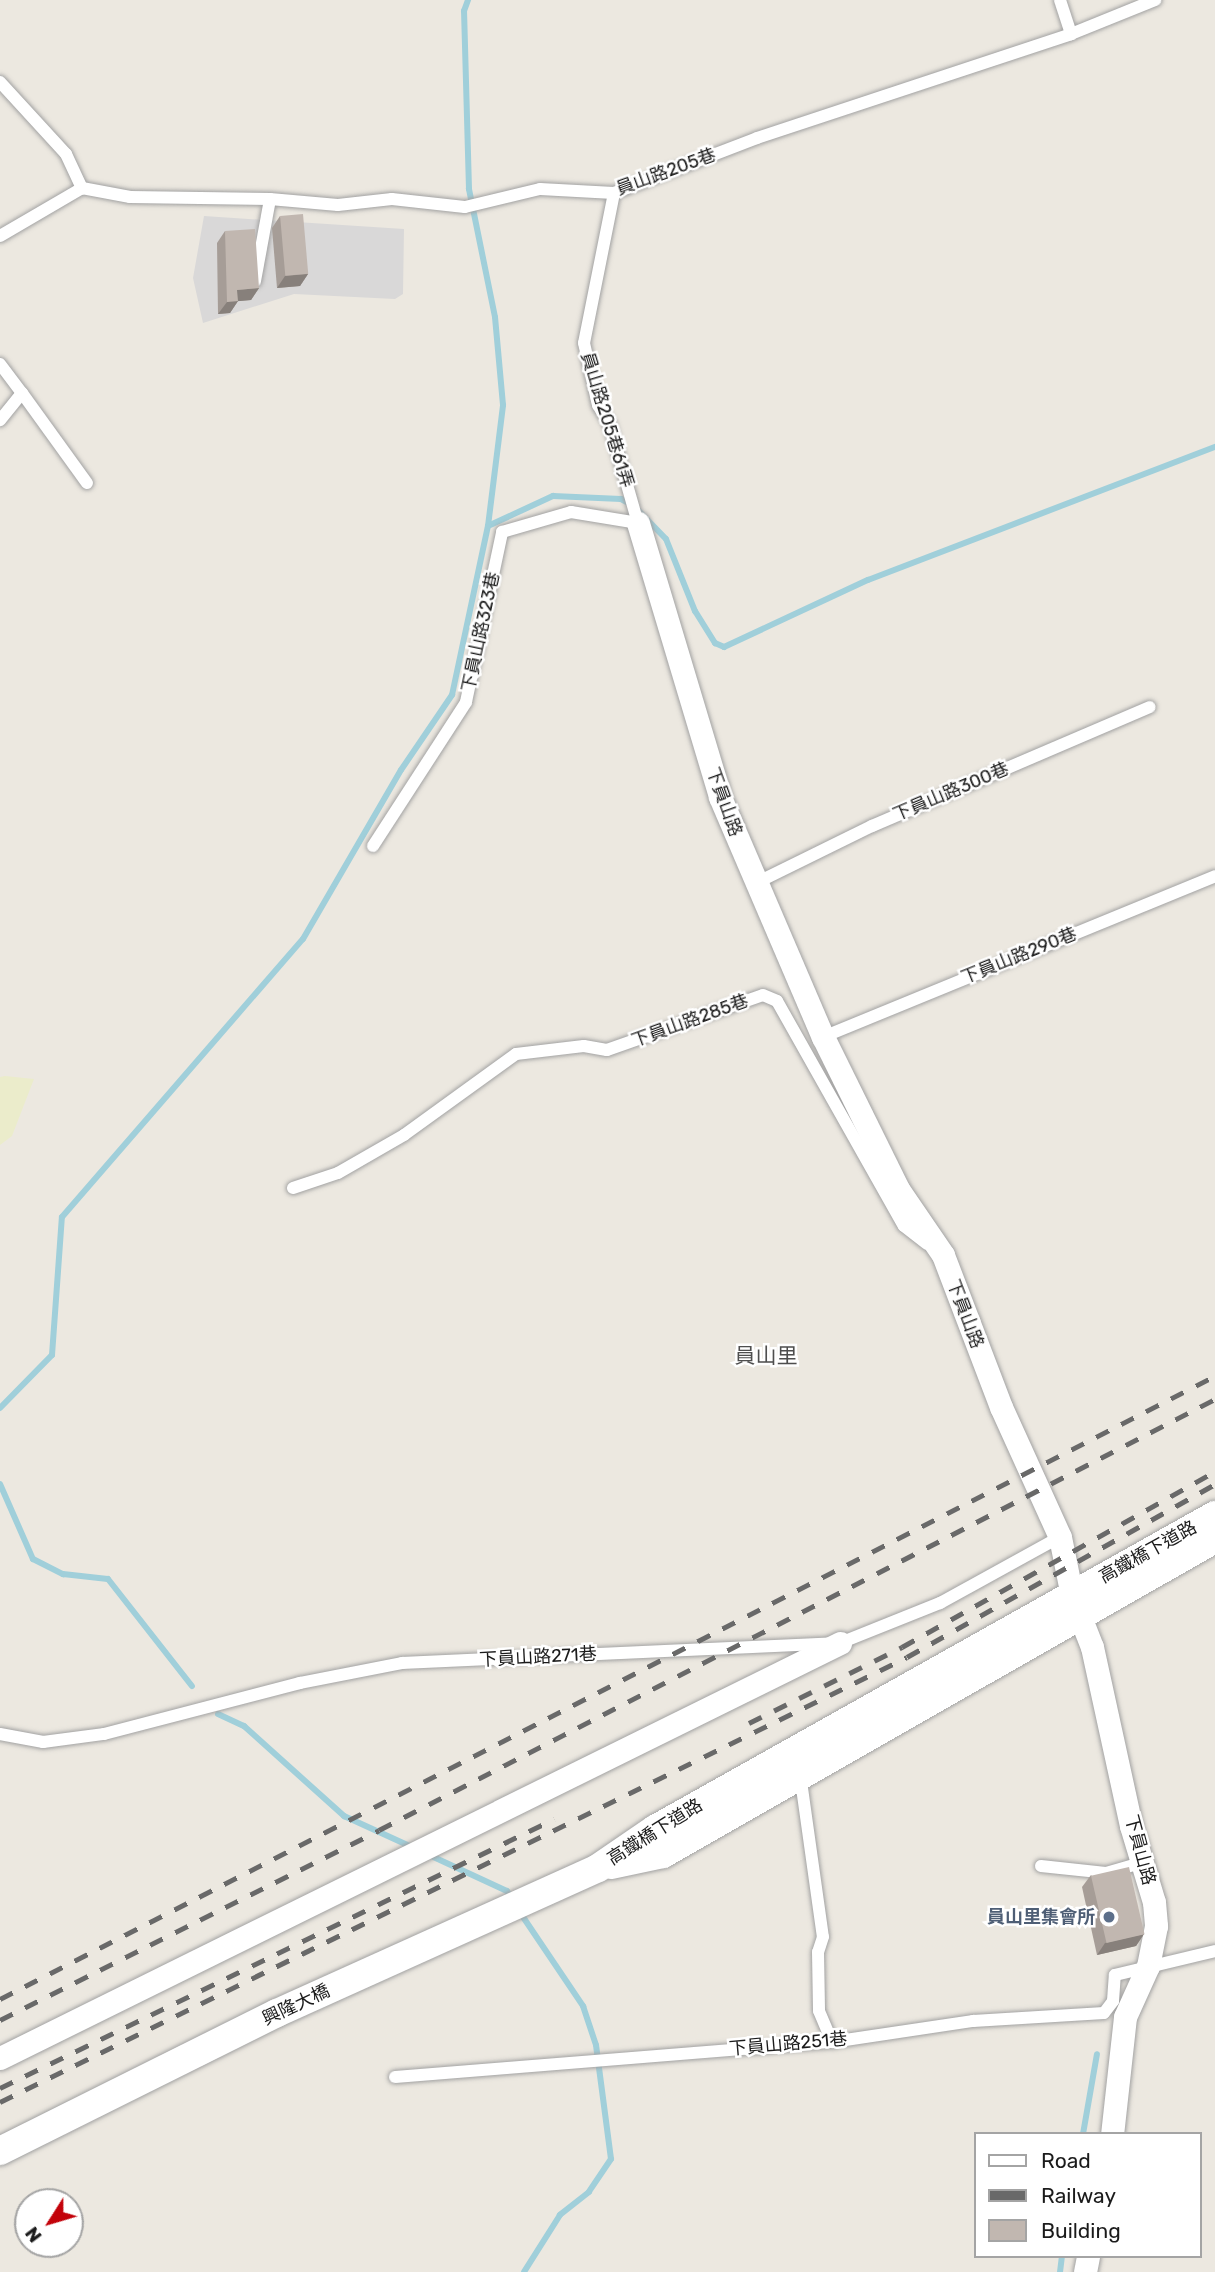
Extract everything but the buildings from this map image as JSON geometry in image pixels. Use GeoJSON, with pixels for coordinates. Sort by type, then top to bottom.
{"type":"FeatureCollection","features":[{"type":"Feature","properties":{"kind":"street","name":"下員山路"},"geometry":{"type":"LineString","coordinates":[[638,523],[720,797],[823,1037],[898,1189],[943,1255],[1001,1407],[1060,1537],[1076,1605],[1113,1729],[1141,1863],[1154,1902],[1155,1947],[1125,2017],[1112,2132]]}},
{"type":"Feature","properties":{"kind":"street","name":"高鐵橋下道路"},"geometry":{"type":"LineString","coordinates":[[598,1868],[663,1854],[1076,1605],[1215,1515]]}},
{"type":"Feature","properties":{"kind":"street","name":"高鐵橋下道路"},"geometry":{"type":"LineString","coordinates":[[1076,1605],[1215,1539]]}},
{"type":"Feature","properties":{"kind":"street"},"geometry":{"type":"LineString","coordinates":[[0,2058],[840,1643]]}},
{"type":"Feature","properties":{"kind":"street","name":"興隆大橋"},"geometry":{"type":"LineString","coordinates":[[0,2151],[277,2013],[598,1868]]}},
{"type":"Feature","properties":{"kind":"lane"},"geometry":{"type":"LineString","coordinates":[[1060,0],[1071,34]]}},
{"type":"Feature","properties":{"kind":"lane","name":"員山路205巷"},"geometry":{"type":"LineString","coordinates":[[82,188],[130,197],[270,199],[338,205],[392,200],[465,207],[489,204],[540,189],[583,195],[614,193],[757,138],[1071,34],[1155,0]]}},
{"type":"Feature","properties":{"kind":"lane"},"geometry":{"type":"LineString","coordinates":[[0,82],[66,154],[82,188],[0,236]]}},
{"type":"Feature","properties":{"kind":"lane","name":"員山路205巷61弄"},"geometry":{"type":"LineString","coordinates":[[614,193],[584,342],[595,394],[610,425],[638,523]]}},
{"type":"Feature","properties":{"kind":"lane"},"geometry":{"type":"LineString","coordinates":[[253,294],[270,199]]}},
{"type":"Feature","properties":{"kind":"lane"},"geometry":{"type":"LineString","coordinates":[[0,363],[87,483]]}},
{"type":"Feature","properties":{"kind":"lane"},"geometry":{"type":"LineString","coordinates":[[0,420],[22,393]]}},
{"type":"Feature","properties":{"kind":"lane","name":"下員山路323巷"},"geometry":{"type":"LineString","coordinates":[[373,846],[466,702],[502,533],[571,512],[638,523]]}},
{"type":"Feature","properties":{"kind":"lane","name":"下員山路300巷"},"geometry":{"type":"LineString","coordinates":[[756,883],[872,826],[1150,707]]}},
{"type":"Feature","properties":{"kind":"lane","name":"下員山路290巷"},"geometry":{"type":"LineString","coordinates":[[823,1037],[1215,876]]}},
{"type":"Feature","properties":{"kind":"lane","name":"下員山路285巷"},"geometry":{"type":"LineString","coordinates":[[293,1188],[338,1173],[404,1135],[516,1054],[584,1046],[607,1050],[764,995],[777,1001],[904,1226],[943,1255]]}},
{"type":"Feature","properties":{"kind":"lane","name":"下員山路271巷"},"geometry":{"type":"LineString","coordinates":[[0,1734],[43,1742],[104,1734],[300,1683],[402,1663],[840,1643],[940,1603],[1060,1537]]}},
{"type":"Feature","properties":{"kind":"lane"},"geometry":{"type":"LineString","coordinates":[[802,1788],[823,1937],[818,1952],[819,2011],[832,2042]]}},
{"type":"Feature","properties":{"kind":"lane"},"geometry":{"type":"LineString","coordinates":[[1041,1866],[1106,1873],[1141,1863]]}},
{"type":"Feature","properties":{"kind":"lane"},"geometry":{"type":"LineString","coordinates":[[1149,1966],[1215,1951]]}},
{"type":"Feature","properties":{"kind":"lane","name":"下員山路251巷"},"geometry":{"type":"LineString","coordinates":[[396,2077],[617,2056],[832,2042],[973,2021],[1104,2013],[1113,2001],[1115,1975],[1149,1966]]}},
{"type":"Feature","properties":{"kind":"shaded area"},"geometry":{"type":"Polygon","coordinates":[[[204,216],[404,229],[403,294],[395,299],[294,294],[203,323],[193,278],[204,216]]]}},
{"type":"Feature","properties":{"kind":"green space"},"geometry":{"type":"Polygon","coordinates":[[[0,1077],[34,1079],[12,1136],[0,1145],[0,1077]]]}},
{"type":"Feature","properties":{"kind":"waterway"},"geometry":{"type":"LineString","coordinates":[[0,1408],[52,1355],[62,1217],[303,939],[401,770],[452,695],[488,526],[503,405],[495,317],[469,189],[464,11],[468,0]]}},
{"type":"Feature","properties":{"kind":"waterway"},"geometry":{"type":"LineString","coordinates":[[488,526],[553,496],[621,499],[634,506],[666,539],[695,611],[715,643],[724,647],[868,580],[1215,447]]}},
{"type":"Feature","properties":{"kind":"waterway"},"geometry":{"type":"LineString","coordinates":[[0,1484],[33,1559],[63,1574],[108,1579],[192,1686]]}},
{"type":"Feature","properties":{"kind":"waterway"},"geometry":{"type":"LineString","coordinates":[[218,1714],[244,1726],[344,1816],[414,1848]]}},
{"type":"Feature","properties":{"kind":"waterway"},"geometry":{"type":"LineString","coordinates":[[427,1854],[507,1891],[512,1899]]}},
{"type":"Feature","properties":{"kind":"waterway"},"geometry":{"type":"LineString","coordinates":[[519,1911],[583,2006],[596,2045],[611,2159],[589,2192],[560,2215],[524,2272]]}},
{"type":"Feature","properties":{"kind":"waterway"},"geometry":{"type":"LineString","coordinates":[[1083,2132],[1097,2054]]}},
{"type":"Feature","properties":{"kind":"waterway"},"geometry":{"type":"LineString","coordinates":[[1060,2272],[1062,2258]]}},
{"type":"Feature","properties":{"kind":"railway"},"geometry":{"type":"LineString","coordinates":[[0,1999],[1215,1376]]}},
{"type":"Feature","properties":{"kind":"railway"},"geometry":{"type":"LineString","coordinates":[[0,2020],[379,1830],[1215,1399]]}},
{"type":"Feature","properties":{"kind":"railway"},"geometry":{"type":"LineString","coordinates":[[749,1723],[902,1647],[1215,1471]]}},
{"type":"Feature","properties":{"kind":"railway"},"geometry":{"type":"LineString","coordinates":[[0,2102],[907,1657],[1215,1484]]}},
{"type":"Feature","properties":{"kind":"railway"},"geometry":{"type":"LineString","coordinates":[[0,2088],[554,1819]]}},
{"type":"Feature","properties":{"kind":"place","name":"員山里集會所"},"geometry":{"type":"Point","coordinates":[1109,1917]}},
{"type":"Feature","properties":{"kind":"district","name":"員山里"},"geometry":{"type":"Point","coordinates":[766,1356]}}]}
